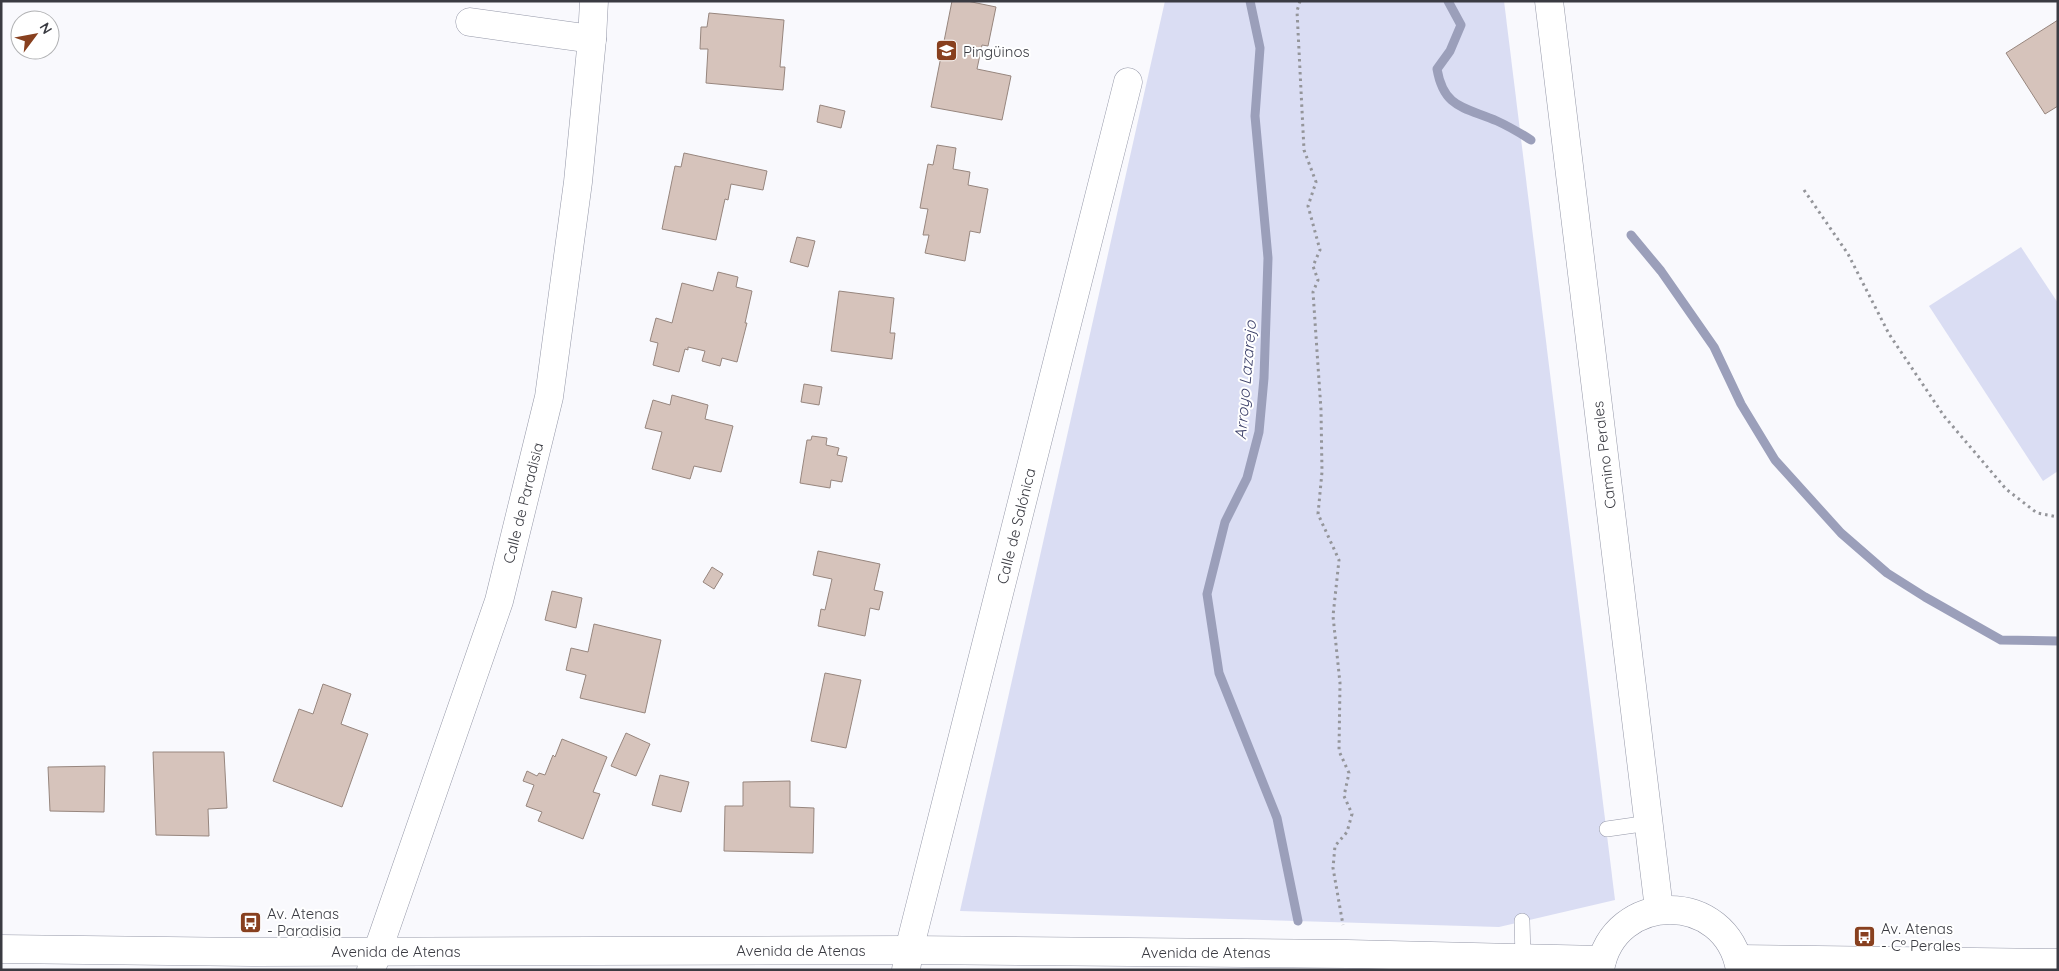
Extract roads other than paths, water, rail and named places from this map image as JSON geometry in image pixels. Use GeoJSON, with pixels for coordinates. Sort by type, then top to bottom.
{"type":"FeatureCollection","features":[{"type":"Feature","properties":{"kind":"street","name":"Calle de Paradisia"},"geometry":{"type":"LineString","coordinates":[[375,960],[499,601],[549,397],[578,182],[594,1]]}},
{"type":"Feature","properties":{"kind":"street","name":"Camino Perales"},"geometry":{"type":"LineString","coordinates":[[1549,1],[1659,910]]}},
{"type":"Feature","properties":{"kind":"street"},"geometry":{"type":"LineString","coordinates":[[470,22],[592,39]]}},
{"type":"Feature","properties":{"kind":"street","name":"Calle de Salónica"},"geometry":{"type":"LineString","coordinates":[[907,960],[1128,82]]}},
{"type":"Feature","properties":{"kind":"street"},"geometry":{"type":"LineString","coordinates":[[1601,965],[1610,941],[1623,926],[1640,916],[1659,910],[1684,910],[1708,919],[1726,936],[1739,964],[2058,963]]}},
{"type":"Feature","properties":{"kind":"street","name":"Avenida de Atenas"},"geometry":{"type":"LineString","coordinates":[[1,949],[251,952],[375,960],[907,960],[1348,954],[1523,958],[1601,965]]}},
{"type":"Feature","properties":{"kind":"lane"},"geometry":{"type":"LineString","coordinates":[[1607,829],[1649,823]]}},
{"type":"Feature","properties":{"kind":"lane"},"geometry":{"type":"LineString","coordinates":[[1522,922],[1523,958]]}},
{"type":"Feature","properties":{"kind":"waterway","name":"Arroyo Lazarejo"},"geometry":{"type":"LineString","coordinates":[[1250,1],[1260,48],[1255,116],[1268,258],[1264,378],[1259,432],[1247,478],[1225,522],[1207,594],[1219,673],[1277,818],[1298,921]]}},
{"type":"Feature","properties":{"kind":"waterway"},"geometry":{"type":"LineString","coordinates":[[1448,1],[1461,25],[1450,51],[1437,69],[1445,92],[1458,105],[1501,123],[1531,140]]}},
{"type":"Feature","properties":{"kind":"waterway"},"geometry":{"type":"LineString","coordinates":[[1631,235],[1661,271],[1714,347],[1741,404],[1775,460],[1841,533],[1887,573],[2001,640],[2058,641]]}},
{"type":"Feature","properties":{"kind":"place","name":"Pingüinos"},"geometry":{"type":"Point","coordinates":[947,51]}},
{"type":"Feature","properties":{"kind":"place","name":"Av. Atenas - Paradisia"},"geometry":{"type":"Point","coordinates":[251,922]}},
{"type":"Feature","properties":{"kind":"place","name":"Av. Atenas - Cº Perales"},"geometry":{"type":"Point","coordinates":[1865,937]}}]}
